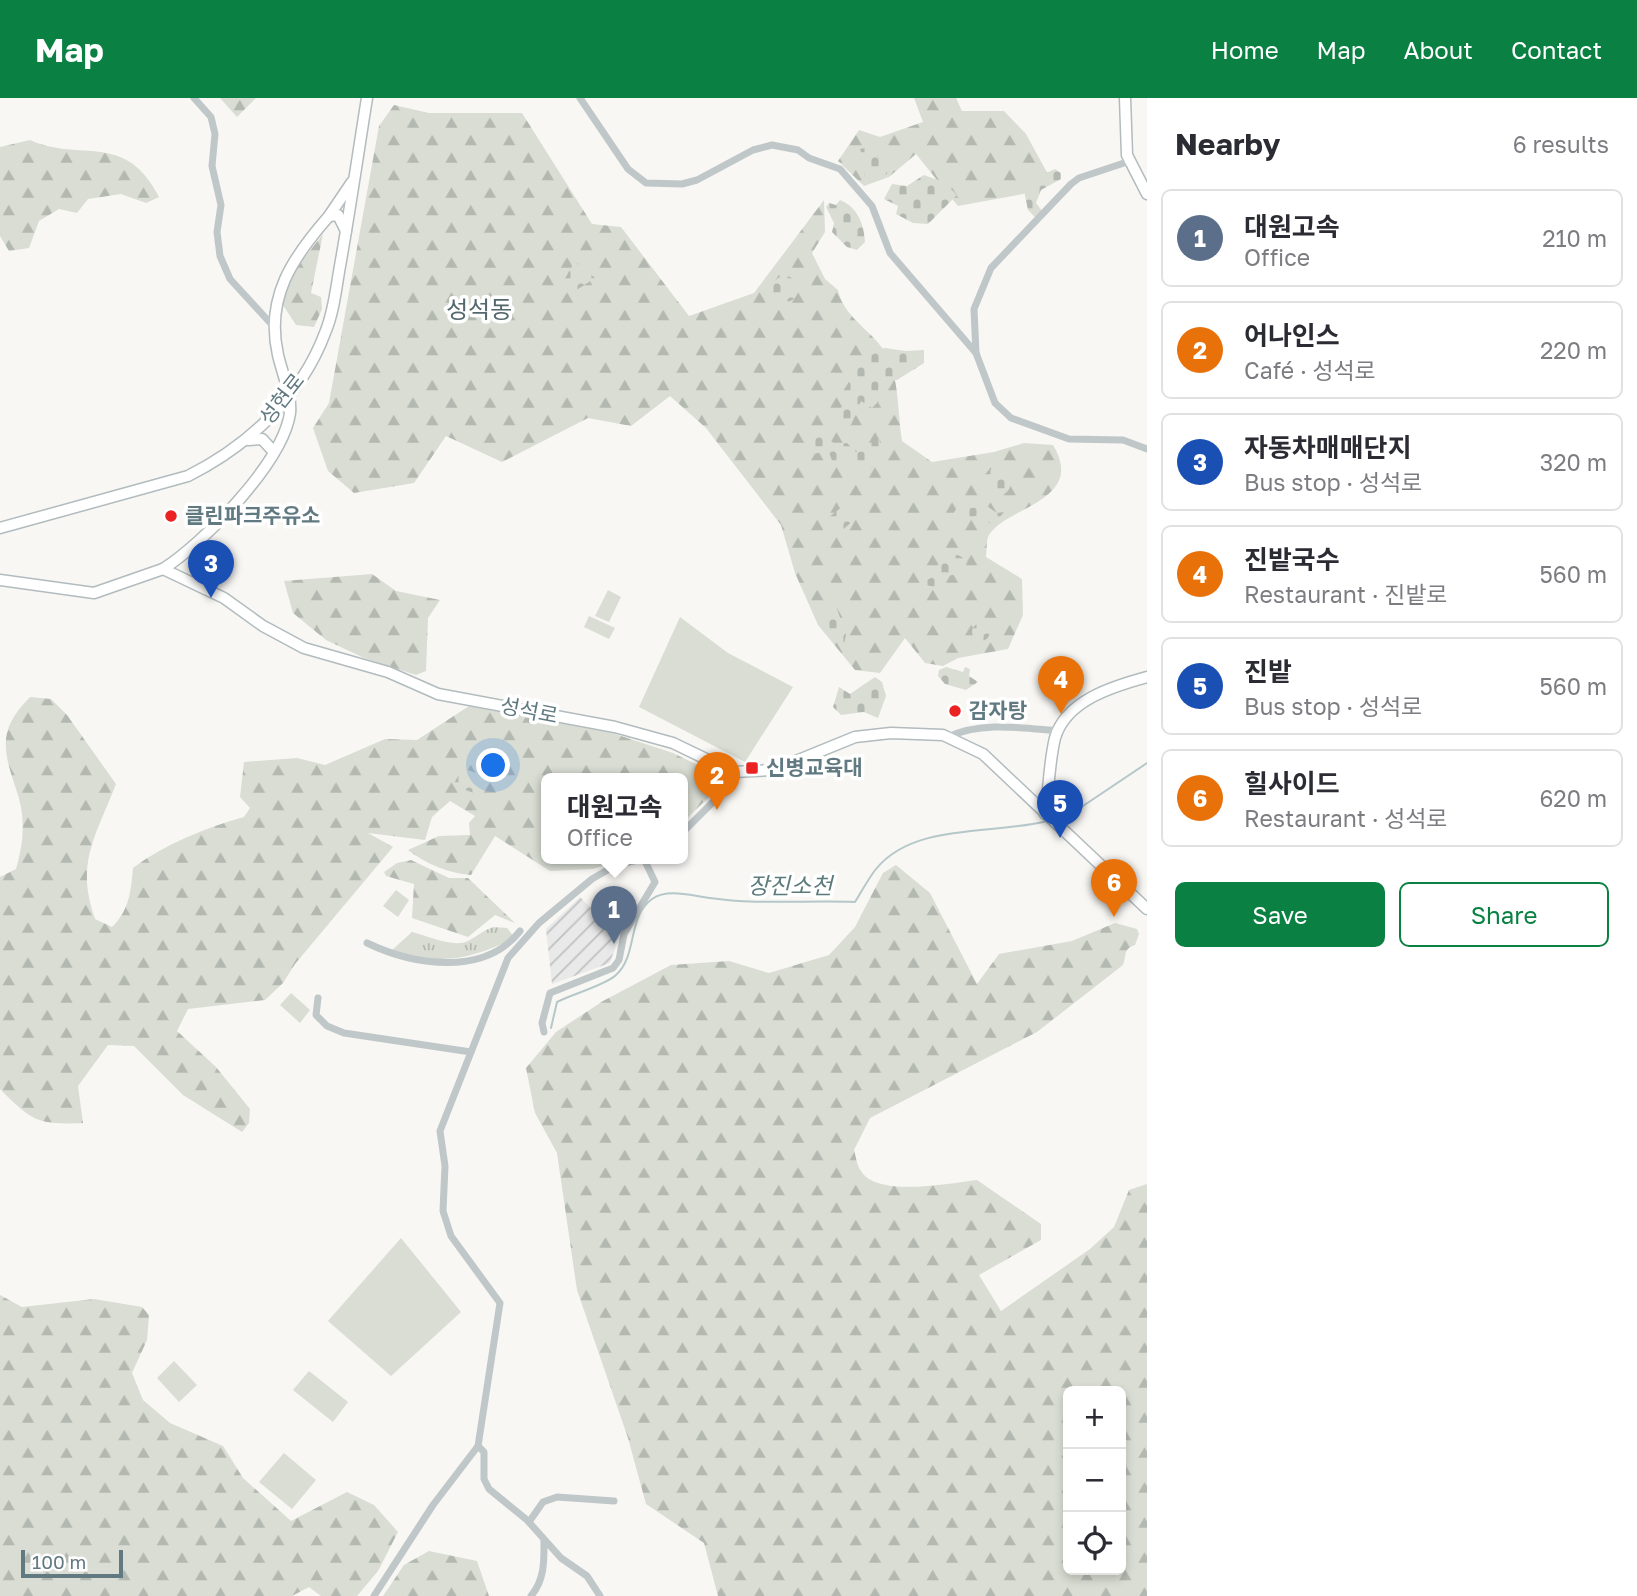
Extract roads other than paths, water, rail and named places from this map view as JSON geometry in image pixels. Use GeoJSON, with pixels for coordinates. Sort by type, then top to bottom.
{"type":"FeatureCollection","features":[{"type":"Feature","properties":{"kind":"street"},"geometry":{"type":"LineString","coordinates":[[194,98],[211,117],[215,134],[212,166],[221,205],[217,232],[220,256],[230,279],[274,327]]}},
{"type":"Feature","properties":{"kind":"street","name":"성현로"},"geometry":{"type":"LineString","coordinates":[[0,528],[188,476],[241,443],[289,398],[326,333],[347,232],[367,98]]}},
{"type":"Feature","properties":{"kind":"street"},"geometry":{"type":"LineString","coordinates":[[580,98],[628,169],[638,179],[653,185],[697,180],[752,150],[772,145],[798,149],[809,158],[840,169],[872,206],[890,253],[976,353]]}},
{"type":"Feature","properties":{"kind":"street"},"geometry":{"type":"LineString","coordinates":[[1125,98],[1130,161],[1147,194]]}},
{"type":"Feature","properties":{"kind":"street"},"geometry":{"type":"LineString","coordinates":[[1130,161],[1079,178],[1071,184],[991,268],[974,309],[976,353],[995,403],[1011,418],[1069,439],[1123,440],[1147,449]]}},
{"type":"Feature","properties":{"kind":"street"},"geometry":{"type":"LineString","coordinates":[[0,580],[94,593],[163,569],[205,537],[274,452],[290,414],[273,312],[281,289],[354,179]]}},
{"type":"Feature","properties":{"kind":"street"},"geometry":{"type":"LineString","coordinates":[[329,216],[340,216],[347,232]]}},
{"type":"Feature","properties":{"kind":"street"},"geometry":{"type":"LineString","coordinates":[[241,443],[262,439],[274,452]]}},
{"type":"Feature","properties":{"kind":"street","name":"성석로"},"geometry":{"type":"LineString","coordinates":[[163,569],[224,598],[263,626],[304,648],[388,672],[438,694],[615,727],[673,743],[733,772],[774,770],[855,737],[891,733],[947,737],[983,754],[1147,909]]}},
{"type":"Feature","properties":{"kind":"street"},"geometry":{"type":"LineString","coordinates":[[1046,815],[1059,731],[1077,708],[1096,694],[1147,677]]}},
{"type":"Feature","properties":{"kind":"street"},"geometry":{"type":"LineString","coordinates":[[947,737],[962,730],[1001,726],[1059,731]]}},
{"type":"Feature","properties":{"kind":"street"},"geometry":{"type":"LineString","coordinates":[[688,827],[719,796],[733,772]]}},
{"type":"Feature","properties":{"kind":"street"},"geometry":{"type":"LineString","coordinates":[[374,1596],[433,1505],[478,1446],[500,1303],[451,1236],[443,1211],[445,1166],[440,1131],[509,958],[539,923],[592,879],[622,864]]}},
{"type":"Feature","properties":{"kind":"street"},"geometry":{"type":"LineString","coordinates":[[544,1032],[542,1023],[550,993],[613,968],[619,960],[624,934],[655,882],[647,864]]}},
{"type":"Feature","properties":{"kind":"street"},"geometry":{"type":"LineString","coordinates":[[367,943],[395,957],[446,964],[498,949],[520,931]]}},
{"type":"Feature","properties":{"kind":"street"},"geometry":{"type":"LineString","coordinates":[[318,998],[316,1016],[327,1026],[344,1033],[471,1052]]}},
{"type":"Feature","properties":{"kind":"street"},"geometry":{"type":"LineString","coordinates":[[478,1446],[484,1452],[484,1479],[489,1489],[529,1522],[561,1558],[587,1576],[600,1596]]}},
{"type":"Feature","properties":{"kind":"street"},"geometry":{"type":"LineString","coordinates":[[529,1522],[543,1502],[557,1497],[614,1501]]}},
{"type":"Feature","properties":{"kind":"street"},"geometry":{"type":"LineString","coordinates":[[531,1596],[539,1586],[543,1573],[544,1539]]}},
{"type":"Feature","properties":{"kind":"waterway","name":"장진소천"},"geometry":{"type":"LineString","coordinates":[[1055,819],[1071,814],[1147,763]]}},
{"type":"Feature","properties":{"kind":"waterway","name":"장진소천"},"geometry":{"type":"LineString","coordinates":[[551,1028],[557,1002],[605,982],[623,967],[639,916],[644,907],[658,896],[673,893],[746,901],[855,902],[876,869],[892,854],[911,844],[956,833],[1047,821]]}},
{"type":"Feature","properties":{"kind":"place","name":"클린파크주유소"},"geometry":{"type":"Point","coordinates":[171,516]}},
{"type":"Feature","properties":{"kind":"place","name":"자동차매매단지"},"geometry":{"type":"Point","coordinates":[211,598]}},
{"type":"Feature","properties":{"kind":"place","name":"감자탕"},"geometry":{"type":"Point","coordinates":[955,711]}},
{"type":"Feature","properties":{"kind":"place","name":"진밭국수"},"geometry":{"type":"Point","coordinates":[1061,714]}},
{"type":"Feature","properties":{"kind":"place","name":"신병교육대"},"geometry":{"type":"Point","coordinates":[752,768]}},
{"type":"Feature","properties":{"kind":"place","name":"어나인스"},"geometry":{"type":"Point","coordinates":[717,810]}},
{"type":"Feature","properties":{"kind":"place","name":"진밭"},"geometry":{"type":"Point","coordinates":[1060,838]}},
{"type":"Feature","properties":{"kind":"place","name":"힐사이드"},"geometry":{"type":"Point","coordinates":[1114,917]}},
{"type":"Feature","properties":{"kind":"place","name":"대원고속"},"geometry":{"type":"Point","coordinates":[614,944]}},
{"type":"Feature","properties":{"kind":"district","name":"성석동"},"geometry":{"type":"Point","coordinates":[479,310]}}]}
